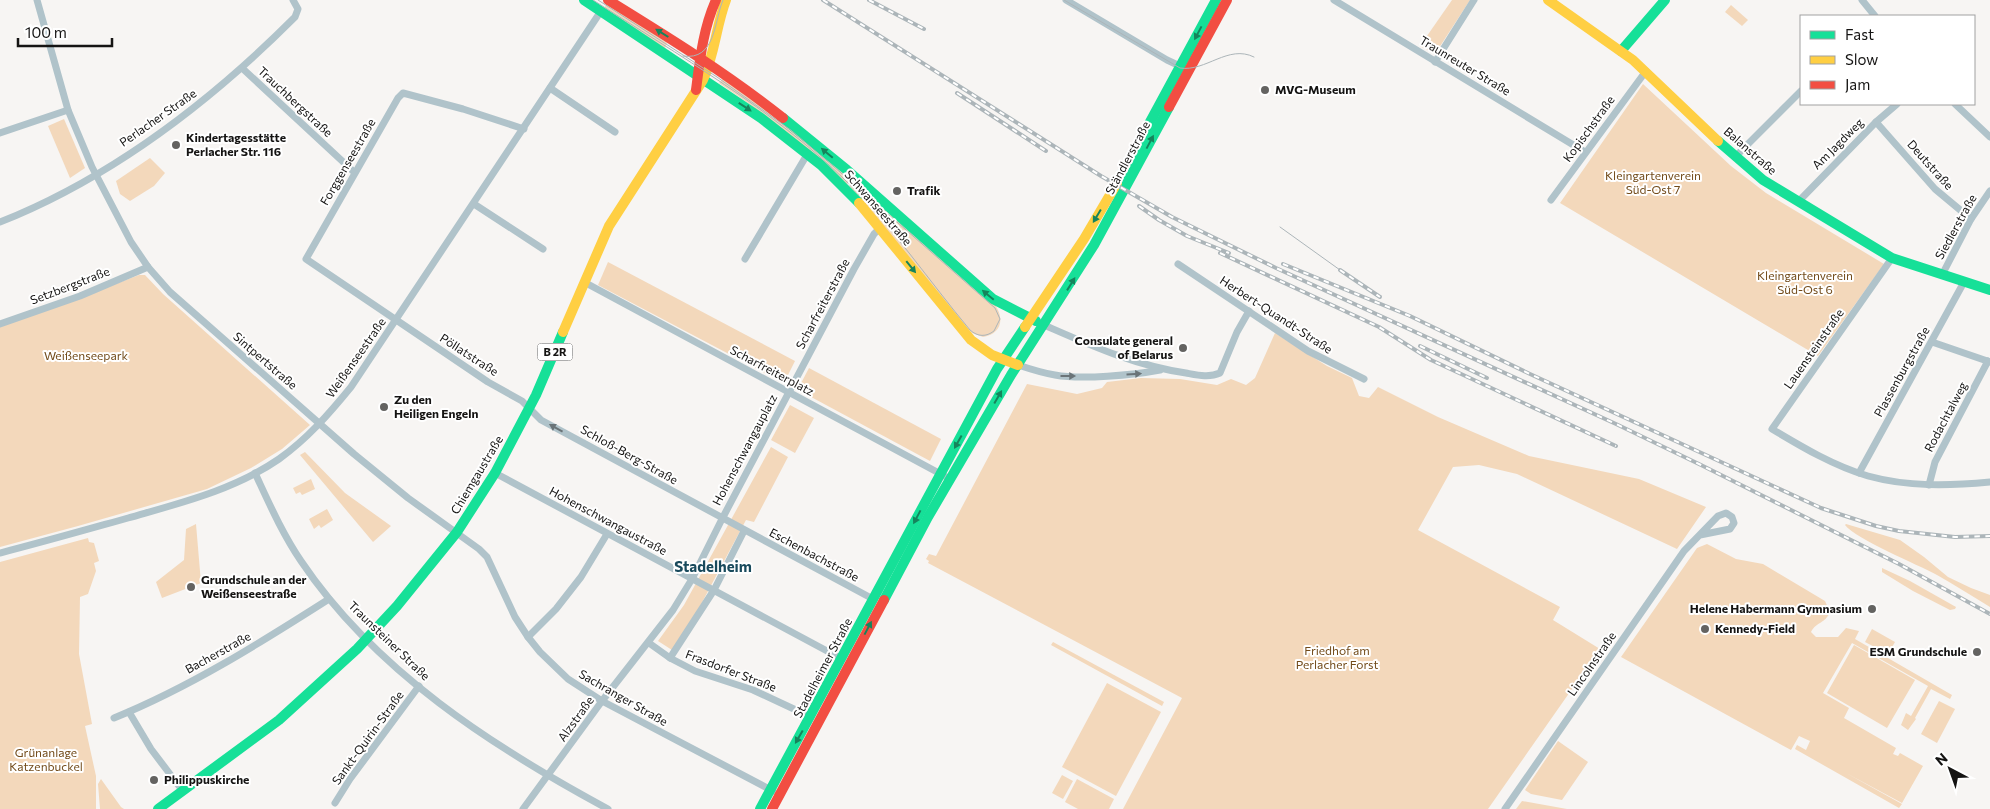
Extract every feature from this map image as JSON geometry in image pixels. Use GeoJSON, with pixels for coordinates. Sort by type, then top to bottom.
{"type":"FeatureCollection","features":[{"type":"Feature","properties":{"kind":"main road","name":"Schwanseestraße"},"geometry":{"type":"LineString","coordinates":[[584,0],[761,118],[808,153],[839,182],[880,228],[965,334],[977,345],[1003,360],[1018,365]]}},
{"type":"Feature","properties":{"kind":"main road","name":"Schwanseestraße"},"geometry":{"type":"LineString","coordinates":[[608,0],[710,64],[752,93],[814,143],[993,300],[1044,325]]}},
{"type":"Feature","properties":{"kind":"main road","name":"Chiemgaustraße"},"geometry":{"type":"LineString","coordinates":[[701,78],[700,58],[710,13],[716,0]]}},
{"type":"Feature","properties":{"kind":"main road","name":"Chiemgaustraße"},"geometry":{"type":"LineString","coordinates":[[158,809],[279,720],[367,639],[416,585],[457,532],[495,473],[529,408],[606,233],[619,209],[696,90],[710,64],[718,20],[726,0]]}},
{"type":"Feature","properties":{"kind":"main road","name":"Ständlerstraße"},"geometry":{"type":"LineString","coordinates":[[1044,325],[1099,237],[1185,67],[1216,0]]}},
{"type":"Feature","properties":{"kind":"main road","name":"Ständlerstraße"},"geometry":{"type":"LineString","coordinates":[[1031,319],[1084,238],[1226,0]]}},
{"type":"Feature","properties":{"kind":"main road","name":"Balanstraße"},"geometry":{"type":"LineString","coordinates":[[1548,0],[1620,51],[1646,72],[1735,157],[1763,180],[1892,258],[1990,290]]}},
{"type":"Feature","properties":{"kind":"main road"},"geometry":{"type":"LineString","coordinates":[[1620,51],[1665,0]]}},
{"type":"Feature","properties":{"kind":"main road","name":"Stadelheimer Straße"},"geometry":{"type":"LineString","coordinates":[[760,809],[775,793],[910,539],[940,474],[1003,360],[1031,319]]}},
{"type":"Feature","properties":{"kind":"main road","name":"Stadelheimer Straße"},"geometry":{"type":"LineString","coordinates":[[772,809],[775,793],[811,717],[873,599],[950,479],[1044,325]]}},
{"type":"Feature","properties":{"kind":"main road","name":"Chiemgaustraße"},"geometry":{"type":"LineString","coordinates":[[167,809],[180,793]]}},
{"type":"Feature","properties":{"kind":"street","name":"Sintpertstraße"},"geometry":{"type":"LineString","coordinates":[[36,0],[68,110],[96,174],[131,242],[148,267],[170,292],[320,424],[408,498],[457,532]]}},
{"type":"Feature","properties":{"kind":"street","name":"Perlacher Straße"},"geometry":{"type":"LineString","coordinates":[[0,222],[36,207],[96,174],[185,115],[242,68],[296,16],[298,7],[293,0]]}},
{"type":"Feature","properties":{"kind":"street"},"geometry":{"type":"LineString","coordinates":[[1066,0],[1185,67]]}},
{"type":"Feature","properties":{"kind":"street","name":"Traunreuter Straße"},"geometry":{"type":"LineString","coordinates":[[1334,0],[1585,152]]}},
{"type":"Feature","properties":{"kind":"street"},"geometry":{"type":"LineString","coordinates":[[1435,62],[1474,0]]}},
{"type":"Feature","properties":{"kind":"street"},"geometry":{"type":"LineString","coordinates":[[1862,0],[1874,15]]}},
{"type":"Feature","properties":{"kind":"street","name":"Weißenseestraße"},"geometry":{"type":"LineString","coordinates":[[0,553],[198,498],[255,473],[279,459],[320,424],[351,387],[601,11]]}},
{"type":"Feature","properties":{"kind":"street","name":"Trauchbergstraße"},"geometry":{"type":"LineString","coordinates":[[242,68],[354,172]]}},
{"type":"Feature","properties":{"kind":"street","name":"Kopischstraße"},"geometry":{"type":"LineString","coordinates":[[1551,200],[1646,72]]}},
{"type":"Feature","properties":{"kind":"street"},"geometry":{"type":"LineString","coordinates":[[550,88],[615,132]]}},
{"type":"Feature","properties":{"kind":"street"},"geometry":{"type":"LineString","coordinates":[[1735,157],[1800,92]]}},
{"type":"Feature","properties":{"kind":"street","name":"Forggenseestraße"},"geometry":{"type":"LineString","coordinates":[[396,320],[306,259],[398,98],[403,93],[524,128]]}},
{"type":"Feature","properties":{"kind":"street","name":"Am Jagdweg"},"geometry":{"type":"LineString","coordinates":[[1798,202],[1876,122],[1896,105]]}},
{"type":"Feature","properties":{"kind":"street"},"geometry":{"type":"LineString","coordinates":[[1956,105],[1990,137]]}},
{"type":"Feature","properties":{"kind":"street"},"geometry":{"type":"LineString","coordinates":[[0,133],[68,110]]}},
{"type":"Feature","properties":{"kind":"street","name":"Deutstraße"},"geometry":{"type":"LineString","coordinates":[[1876,122],[1935,189],[1971,219]]}},
{"type":"Feature","properties":{"kind":"street"},"geometry":{"type":"LineString","coordinates":[[745,259],[808,153]]}},
{"type":"Feature","properties":{"kind":"street","name":"Siedlerstraße"},"geometry":{"type":"LineString","coordinates":[[1942,275],[1971,219],[1990,191]]}},
{"type":"Feature","properties":{"kind":"street"},"geometry":{"type":"LineString","coordinates":[[474,204],[544,250]]}},
{"type":"Feature","properties":{"kind":"street","name":"Scharfreiterstraße"},"geometry":{"type":"LineString","coordinates":[[789,392],[854,269],[874,234],[880,228]]}},
{"type":"Feature","properties":{"kind":"street","name":"Lauensteinstraße"},"geometry":{"type":"LineString","coordinates":[[1859,473],[1824,458],[1772,429],[1892,258]]}},
{"type":"Feature","properties":{"kind":"street","name":"Herbert-Quandt-Straße"},"geometry":{"type":"LineString","coordinates":[[1178,264],[1328,362],[1364,379]]}},
{"type":"Feature","properties":{"kind":"street","name":"Setzbergstraße"},"geometry":{"type":"LineString","coordinates":[[0,324],[80,296],[148,267]]}},
{"type":"Feature","properties":{"kind":"street","name":"Scharfreiterplatz"},"geometry":{"type":"LineString","coordinates":[[584,282],[950,479]]}},
{"type":"Feature","properties":{"kind":"street","name":"Plassenburgstraße"},"geometry":{"type":"LineString","coordinates":[[1859,473],[1964,282]]}},
{"type":"Feature","properties":{"kind":"street","name":"Schwanseestraße"},"geometry":{"type":"LineString","coordinates":[[1044,325],[1114,354],[1160,370],[1208,376],[1220,373],[1237,332],[1249,312]]}},
{"type":"Feature","properties":{"kind":"street","name":"Pöllatstraße"},"geometry":{"type":"LineString","coordinates":[[396,320],[488,382],[518,398],[529,408]]}},
{"type":"Feature","properties":{"kind":"street"},"geometry":{"type":"LineString","coordinates":[[1932,342],[1989,362]]}},
{"type":"Feature","properties":{"kind":"street","name":"Rodachtalweg"},"geometry":{"type":"LineString","coordinates":[[1929,485],[1935,462],[1989,362]]}},
{"type":"Feature","properties":{"kind":"street","name":"Schwanseestraße"},"geometry":{"type":"LineString","coordinates":[[1018,365],[1058,376],[1099,376],[1160,370]]}},
{"type":"Feature","properties":{"kind":"street","name":"Hohenschwangauplatz"},"geometry":{"type":"LineString","coordinates":[[649,643],[673,610],[692,579],[789,392]]}},
{"type":"Feature","properties":{"kind":"street","name":"Schloß-Berg-Straße"},"geometry":{"type":"LineString","coordinates":[[529,408],[541,420],[722,519]]}},
{"type":"Feature","properties":{"kind":"street","name":"Traunsteiner Straße"},"geometry":{"type":"LineString","coordinates":[[255,473],[288,541],[329,599],[367,639],[419,686],[488,738],[547,775],[608,809]]}},
{"type":"Feature","properties":{"kind":"street","name":"Hohenschwangaustraße"},"geometry":{"type":"LineString","coordinates":[[495,473],[842,659]]}},
{"type":"Feature","properties":{"kind":"street"},"geometry":{"type":"LineString","coordinates":[[1859,473],[1885,479],[1929,485],[1990,482]]}},
{"type":"Feature","properties":{"kind":"street","name":"Lincolnstraße"},"geometry":{"type":"LineString","coordinates":[[1505,809],[1684,551],[1700,534],[1718,516],[1726,513],[1732,516],[1734,523],[1730,529],[1700,534]]}},
{"type":"Feature","properties":{"kind":"street","name":"Hohenschwangauplatz"},"geometry":{"type":"LineString","coordinates":[[722,519],[744,531]]}},
{"type":"Feature","properties":{"kind":"street"},"geometry":{"type":"LineString","coordinates":[[649,643],[670,658],[714,590],[744,531]]}},
{"type":"Feature","properties":{"kind":"street","name":"Eschenbachstraße"},"geometry":{"type":"LineString","coordinates":[[744,531],[873,599]]}},
{"type":"Feature","properties":{"kind":"street","name":"Sachranger Straße"},"geometry":{"type":"LineString","coordinates":[[457,532],[474,544],[487,558],[515,617],[540,652],[568,679],[602,702],[775,793]]}},
{"type":"Feature","properties":{"kind":"street"},"geometry":{"type":"LineString","coordinates":[[528,636],[556,609],[581,577],[608,534]]}},
{"type":"Feature","properties":{"kind":"street","name":"Bacherstraße"},"geometry":{"type":"LineString","coordinates":[[114,718],[216,667],[329,599]]}},
{"type":"Feature","properties":{"kind":"street","name":"Alzstraße"},"geometry":{"type":"LineString","coordinates":[[523,809],[602,702],[649,643]]}},
{"type":"Feature","properties":{"kind":"street","name":"Frasdorfer Straße"},"geometry":{"type":"LineString","coordinates":[[670,658],[695,671],[753,690],[811,717]]}},
{"type":"Feature","properties":{"kind":"street","name":"Sankt-Quirin-Straße"},"geometry":{"type":"LineString","coordinates":[[335,803],[350,779],[419,686]]}},
{"type":"Feature","properties":{"kind":"street"},"geometry":{"type":"LineString","coordinates":[[129,712],[180,793]]}},
{"type":"Feature","properties":{"kind":"green space"},"geometry":{"type":"Polygon","coordinates":[[[1452,0],[1470,0],[1435,54],[1420,46],[1452,0]]]}},
{"type":"Feature","properties":{"kind":"green space"},"geometry":{"type":"Polygon","coordinates":[[[608,3],[667,43],[665,48],[678,57],[604,8],[608,3]]]}},
{"type":"Feature","properties":{"kind":"green space"},"geometry":{"type":"Polygon","coordinates":[[[1731,5],[1748,20],[1742,26],[1725,12],[1731,5]]]}},
{"type":"Feature","properties":{"kind":"green space"},"geometry":{"type":"Polygon","coordinates":[[[723,78],[768,110],[851,180],[846,185],[748,103],[719,83],[723,78]]]}},
{"type":"Feature","properties":{"kind":"green space","name":"Kleingartenverein Süd-Ost 7"},"geometry":{"type":"Polygon","coordinates":[[[1643,84],[1731,166],[1766,193],[1884,264],[1818,356],[1560,203],[1643,84]]]}},
{"type":"Feature","properties":{"kind":"green space"},"geometry":{"type":"Polygon","coordinates":[[[64,119],[85,168],[70,178],[48,126],[64,119]]]}},
{"type":"Feature","properties":{"kind":"green space"},"geometry":{"type":"Polygon","coordinates":[[[150,158],[165,173],[154,186],[130,201],[120,194],[116,181],[150,158]]]}},
{"type":"Feature","properties":{"kind":"green space"},"geometry":{"type":"Polygon","coordinates":[[[855,180],[995,305],[1000,315],[1000,320],[994,333],[983,337],[972,333],[850,190],[849,186],[855,180]]]}},
{"type":"Feature","properties":{"kind":"green space"},"geometry":{"type":"Polygon","coordinates":[[[608,262],[795,361],[784,383],[598,285],[608,262]]]}},
{"type":"Feature","properties":{"kind":"green space","name":"Weißenseepark"},"geometry":{"type":"Polygon","coordinates":[[[139,275],[145,275],[163,294],[310,425],[282,449],[251,468],[207,489],[0,547],[0,326],[48,310],[139,275]]]}},
{"type":"Feature","properties":{"kind":"green space","name":"Friedhof am Perlacher Forst"},"geometry":{"type":"Polygon","coordinates":[[[1275,333],[1327,366],[1352,378],[1359,396],[1369,398],[1378,387],[1438,417],[1529,456],[1639,479],[1706,507],[1677,549],[1517,474],[1479,465],[1453,467],[1418,530],[1560,607],[1553,620],[1600,649],[1488,809],[1123,809],[1182,698],[928,563],[929,561],[926,559],[929,554],[936,556],[1027,384],[1077,394],[1102,388],[1107,382],[1141,378],[1180,379],[1217,385],[1231,379],[1246,385],[1255,378],[1275,333]]]}},
{"type":"Feature","properties":{"kind":"green space"},"geometry":{"type":"Polygon","coordinates":[[[809,368],[941,439],[930,461],[800,391],[799,387],[809,368]]]}},
{"type":"Feature","properties":{"kind":"green space"},"geometry":{"type":"Polygon","coordinates":[[[790,405],[814,418],[795,453],[771,440],[790,405]]]}},
{"type":"Feature","properties":{"kind":"green space"},"geometry":{"type":"Polygon","coordinates":[[[771,447],[788,457],[754,522],[746,520],[699,608],[672,650],[658,641],[684,605],[771,447]]]}},
{"type":"Feature","properties":{"kind":"green space"},"geometry":{"type":"Polygon","coordinates":[[[305,452],[345,493],[391,526],[373,542],[300,455],[305,452]]]}},
{"type":"Feature","properties":{"kind":"green space"},"geometry":{"type":"Polygon","coordinates":[[[311,479],[315,489],[302,495],[300,492],[296,494],[293,488],[311,479]]]}},
{"type":"Feature","properties":{"kind":"green space"},"geometry":{"type":"Polygon","coordinates":[[[327,509],[333,520],[321,528],[319,525],[314,529],[309,519],[327,509]]]}},
{"type":"Feature","properties":{"kind":"green space"},"geometry":{"type":"Polygon","coordinates":[[[196,524],[201,583],[162,598],[156,582],[184,560],[186,529],[196,524]]]}},
{"type":"Feature","properties":{"kind":"green space"},"geometry":{"type":"Polygon","coordinates":[[[1846,524],[1900,540],[1948,577],[1990,595],[1990,607],[1937,575],[1862,538],[1846,524]]]}},
{"type":"Feature","properties":{"kind":"green space","name":"Grünanlage Katzenbuckel"},"geometry":{"type":"Polygon","coordinates":[[[88,538],[89,542],[94,543],[99,561],[94,563],[96,571],[88,594],[80,597],[79,654],[92,724],[85,726],[96,776],[96,809],[0,809],[0,562],[88,538]]]}},
{"type":"Feature","properties":{"kind":"green space"},"geometry":{"type":"Polygon","coordinates":[[[1707,544],[1736,559],[1763,564],[1825,601],[1830,612],[1826,619],[1811,632],[1816,637],[1838,637],[1846,628],[1859,631],[1855,639],[1952,695],[1950,699],[1931,689],[1916,719],[1908,730],[1901,725],[1906,713],[1911,716],[1928,686],[1852,643],[1823,693],[1849,708],[1844,718],[1896,748],[1893,754],[1898,756],[1900,753],[1923,766],[1902,803],[1846,773],[1902,804],[1899,808],[1795,749],[1797,745],[1806,750],[1810,741],[1799,736],[1791,750],[1621,657],[1697,548],[1707,544]]]}},
{"type":"Feature","properties":{"kind":"green space"},"geometry":{"type":"Polygon","coordinates":[[[1882,568],[1910,581],[1956,607],[1955,609],[1950,610],[1913,591],[1882,572],[1882,568]]]}},
{"type":"Feature","properties":{"kind":"green space"},"geometry":{"type":"Polygon","coordinates":[[[1872,629],[1895,642],[1888,654],[1865,642],[1872,629]]]}},
{"type":"Feature","properties":{"kind":"green space"},"geometry":{"type":"Polygon","coordinates":[[[1053,642],[1164,702],[1162,706],[1051,645],[1053,642]]]}},
{"type":"Feature","properties":{"kind":"green space"},"geometry":{"type":"Polygon","coordinates":[[[1854,645],[1915,680],[1887,728],[1827,693],[1854,645]]]}},
{"type":"Feature","properties":{"kind":"green space"},"geometry":{"type":"Polygon","coordinates":[[[1107,683],[1161,712],[1116,796],[1062,767],[1107,683]]]}},
{"type":"Feature","properties":{"kind":"green space"},"geometry":{"type":"Polygon","coordinates":[[[1939,701],[1955,709],[1937,743],[1921,734],[1939,701]]]}},
{"type":"Feature","properties":{"kind":"green space"},"geometry":{"type":"Polygon","coordinates":[[[1558,741],[1588,762],[1562,800],[1531,794],[1525,790],[1558,741]]]}},
{"type":"Feature","properties":{"kind":"green space"},"geometry":{"type":"Polygon","coordinates":[[[1062,775],[1073,781],[1063,799],[1052,793],[1062,775]]]}},
{"type":"Feature","properties":{"kind":"green space"},"geometry":{"type":"Polygon","coordinates":[[[101,779],[124,809],[100,809],[98,784],[101,779]]]}},
{"type":"Feature","properties":{"kind":"green space"},"geometry":{"type":"Polygon","coordinates":[[[1077,779],[1114,799],[1109,809],[1078,809],[1065,802],[1077,779]]]}},
{"type":"Feature","properties":{"kind":"green space"},"geometry":{"type":"Polygon","coordinates":[[[1522,801],[1567,809],[1516,809],[1522,801]]]}},
{"type":"Feature","properties":{"kind":"tram line"},"geometry":{"type":"LineString","coordinates":[[593,0],[724,84],[788,130],[818,155],[863,198],[970,330],[982,335],[994,331],[1000,319],[995,308],[792,131],[717,77],[598,0]]}},
{"type":"Feature","properties":{"kind":"tram line"},"geometry":{"type":"LineString","coordinates":[[683,56],[694,56],[708,46],[723,0]]}},
{"type":"Feature","properties":{"kind":"tram line"},"geometry":{"type":"LineString","coordinates":[[1064,0],[1180,68],[1199,66],[1235,54],[1254,57]]}},
{"type":"Feature","properties":{"kind":"tram line"},"geometry":{"type":"LineString","coordinates":[[1280,227],[1340,270]]}},
{"type":"Feature","properties":{"kind":"railway"},"geometry":{"type":"LineString","coordinates":[[823,0],[1101,176],[1172,217],[1276,268],[1701,465],[1899,564],[1990,614]]}},
{"type":"Feature","properties":{"kind":"railway"},"geometry":{"type":"LineString","coordinates":[[869,0],[924,29]]}},
{"type":"Feature","properties":{"kind":"railway"},"geometry":{"type":"LineString","coordinates":[[957,93],[1046,151]]}},
{"type":"Feature","properties":{"kind":"railway"},"geometry":{"type":"LineString","coordinates":[[1139,206],[1187,236],[1229,253]]}},
{"type":"Feature","properties":{"kind":"railway"},"geometry":{"type":"LineString","coordinates":[[1220,253],[1379,327],[1431,360],[1616,446]]}},
{"type":"Feature","properties":{"kind":"railway"},"geometry":{"type":"LineString","coordinates":[[1283,264],[1410,316],[1530,374],[1821,508],[1876,526],[1899,531],[1955,537],[1990,536]]}},
{"type":"Feature","properties":{"kind":"railway"},"geometry":{"type":"LineString","coordinates":[[1340,270],[1380,297]]}},
{"type":"Feature","properties":{"kind":"railway"},"geometry":{"type":"LineString","coordinates":[[1420,346],[1487,378]]}},
{"type":"Feature","properties":{"kind":"traffic: fast"},"geometry":{"type":"LineString","coordinates":[[584,0],[761,118],[821,165],[859,203]]}},
{"type":"Feature","properties":{"kind":"traffic: fast"},"geometry":{"type":"LineString","coordinates":[[1117,183],[1216,0]]}},
{"type":"Feature","properties":{"kind":"traffic: fast"},"geometry":{"type":"LineString","coordinates":[[1621,51],[1665,0]]}},
{"type":"Feature","properties":{"kind":"traffic: fast"},"geometry":{"type":"LineString","coordinates":[[884,600],[928,517],[1011,375],[1094,245],[1169,107]]}},
{"type":"Feature","properties":{"kind":"traffic: fast"},"geometry":{"type":"LineString","coordinates":[[783,118],[847,170],[993,299],[1036,321]]}},
{"type":"Feature","properties":{"kind":"traffic: fast"},"geometry":{"type":"LineString","coordinates":[[1718,141],[1763,180],[1892,258],[1990,290]]}},
{"type":"Feature","properties":{"kind":"traffic: fast"},"geometry":{"type":"LineString","coordinates":[[760,809],[997,369],[1025,327]]}},
{"type":"Feature","properties":{"kind":"traffic: fast"},"geometry":{"type":"LineString","coordinates":[[158,809],[279,720],[357,649],[397,606],[457,532],[495,473],[536,395],[563,332]]}},
{"type":"Feature","properties":{"kind":"traffic: slow"},"geometry":{"type":"LineString","coordinates":[[563,332],[609,226],[703,80],[726,0]]}},
{"type":"Feature","properties":{"kind":"traffic: slow"},"geometry":{"type":"LineString","coordinates":[[1548,0],[1633,60],[1718,141]]}},
{"type":"Feature","properties":{"kind":"traffic: slow"},"geometry":{"type":"LineString","coordinates":[[1025,327],[1084,239],[1117,183]]}},
{"type":"Feature","properties":{"kind":"traffic: slow"},"geometry":{"type":"LineString","coordinates":[[859,203],[971,340],[992,355],[1018,365]]}},
{"type":"Feature","properties":{"kind":"traffic: jam"},"geometry":{"type":"LineString","coordinates":[[608,0],[719,71],[783,118]]}},
{"type":"Feature","properties":{"kind":"traffic: jam"},"geometry":{"type":"LineString","coordinates":[[696,90],[705,33],[716,0]]}},
{"type":"Feature","properties":{"kind":"traffic: jam"},"geometry":{"type":"LineString","coordinates":[[1169,107],[1227,0]]}},
{"type":"Feature","properties":{"kind":"traffic: jam"},"geometry":{"type":"LineString","coordinates":[[772,809],[884,600]]}},
{"type":"Feature","properties":{"kind":"place","name":"MVG-Museum"},"geometry":{"type":"Point","coordinates":[1265,90]}},
{"type":"Feature","properties":{"kind":"place","name":"Kindertagesstätte Perlacher Str. 116"},"geometry":{"type":"Point","coordinates":[176,145]}},
{"type":"Feature","properties":{"kind":"place","name":"Trafik"},"geometry":{"type":"Point","coordinates":[897,191]}},
{"type":"Feature","properties":{"kind":"place","name":"Consulate general of Belarus"},"geometry":{"type":"Point","coordinates":[1183,348]}},
{"type":"Feature","properties":{"kind":"place","name":"Zu den Heiligen Engeln"},"geometry":{"type":"Point","coordinates":[384,407]}},
{"type":"Feature","properties":{"kind":"place","name":"Grundschule an der Weißenseestraße"},"geometry":{"type":"Point","coordinates":[191,587]}},
{"type":"Feature","properties":{"kind":"place","name":"Helene Habermann Gymnasium"},"geometry":{"type":"Point","coordinates":[1872,609]}},
{"type":"Feature","properties":{"kind":"place","name":"Kennedy-Field"},"geometry":{"type":"Point","coordinates":[1705,629]}},
{"type":"Feature","properties":{"kind":"place","name":"ESM Grundschule"},"geometry":{"type":"Point","coordinates":[1977,652]}},
{"type":"Feature","properties":{"kind":"place","name":"Philippuskirche"},"geometry":{"type":"Point","coordinates":[154,780]}},
{"type":"Feature","properties":{"kind":"district","name":"Stadelheim"},"geometry":{"type":"Point","coordinates":[713,567]}},
{"type":"Feature","properties":{"kind":"park label","name":"Kleingartenverein Süd-Ost 6"},"geometry":{"type":"Point","coordinates":[1805,283]}}]}
